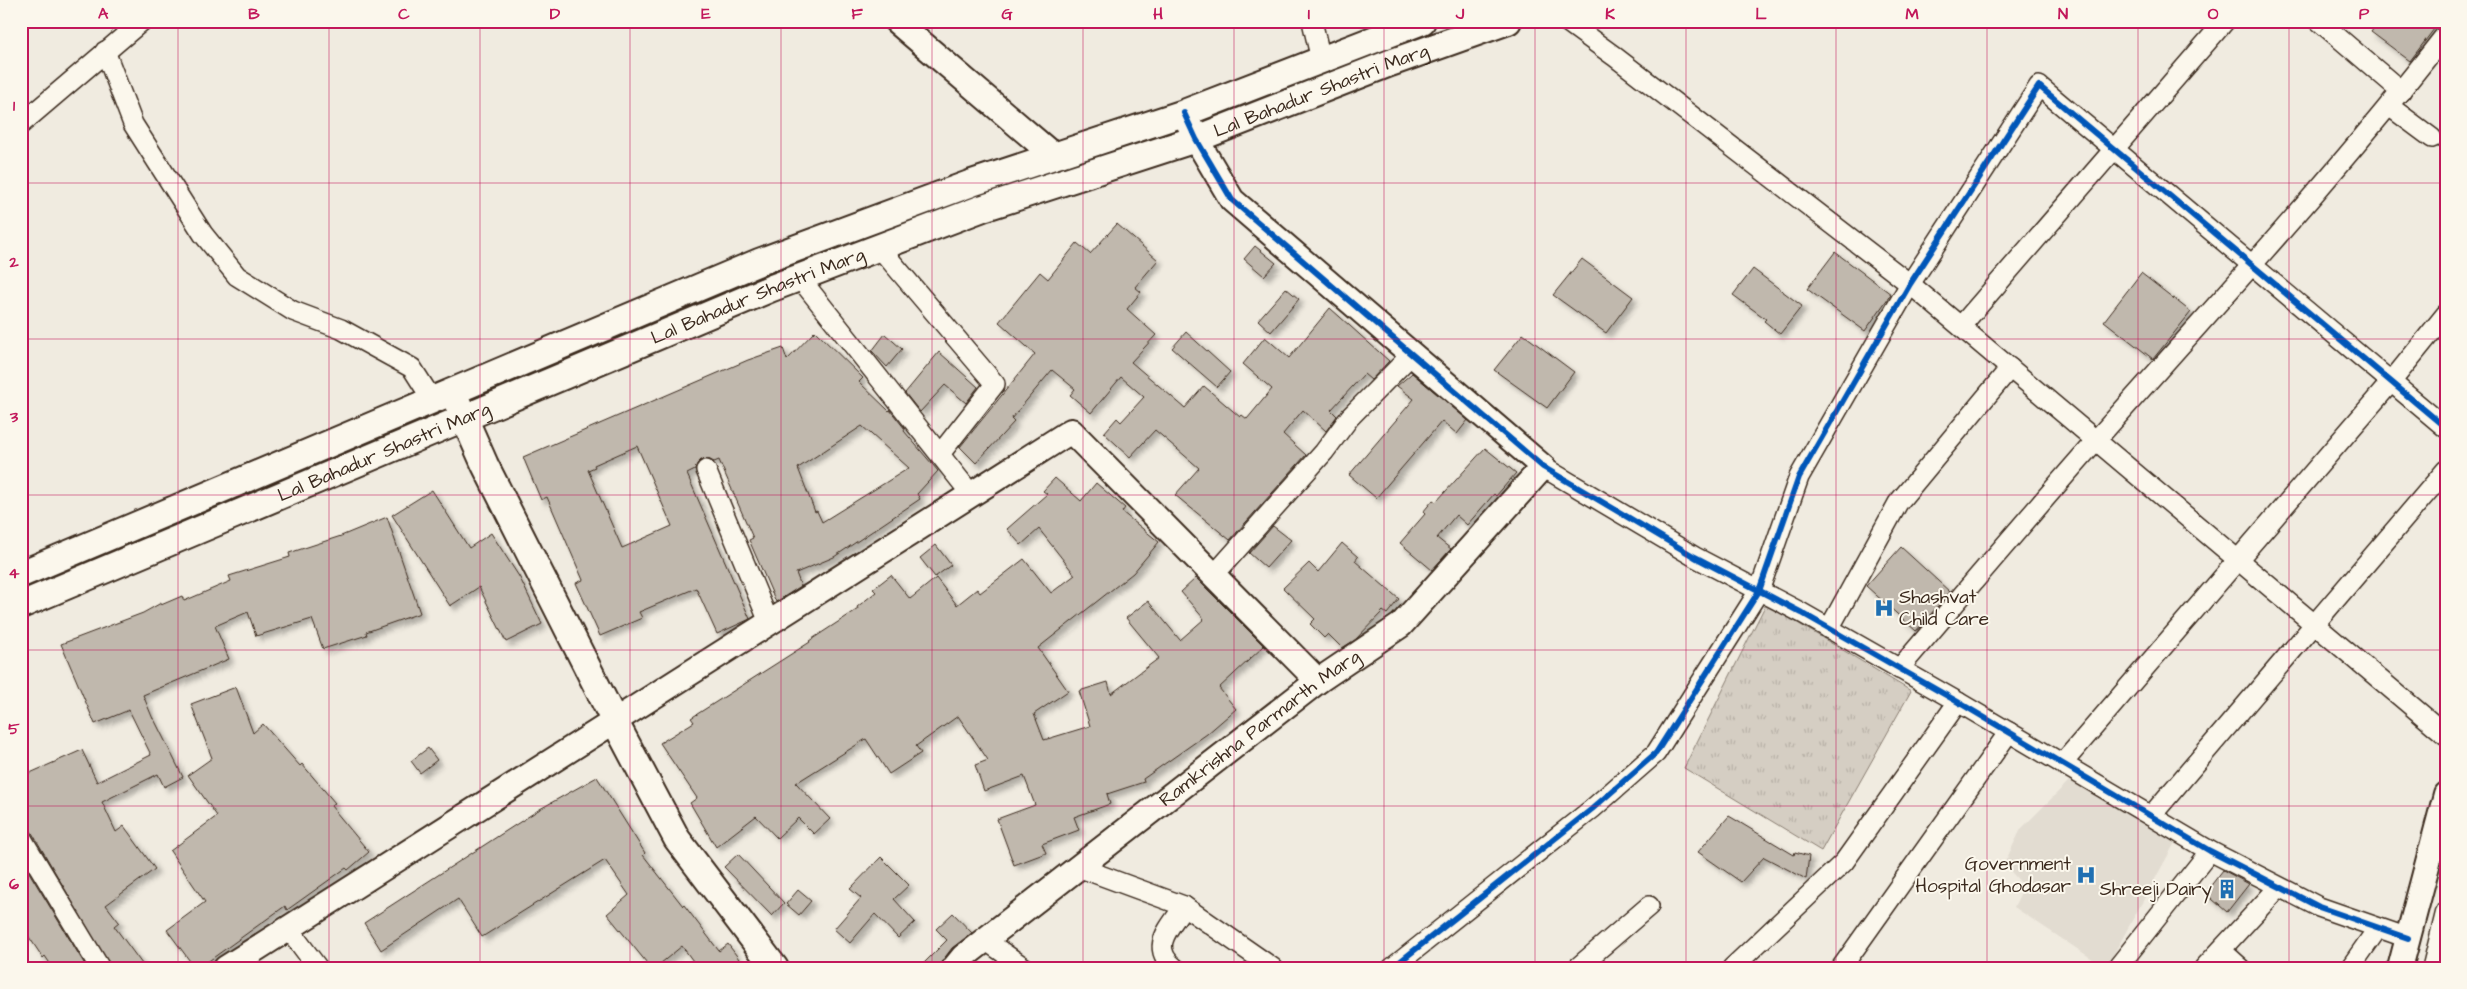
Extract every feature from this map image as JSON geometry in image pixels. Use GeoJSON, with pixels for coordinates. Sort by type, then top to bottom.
{"type":"FeatureCollection","features":[{"type":"Feature","properties":{"kind":"main road","name":"Lal Bahadur Shastri Marg"},"geometry":{"type":"LineString","coordinates":[[21,574],[759,262],[962,186],[1184,113],[1422,21]]}},
{"type":"Feature","properties":{"kind":"main road","name":"Lal Bahadur Shastri Marg"},"geometry":{"type":"LineString","coordinates":[[21,605],[799,277],[983,208],[1196,139],[1390,63],[1508,21]]}},
{"type":"Feature","properties":{"kind":"main road"},"geometry":{"type":"LineString","coordinates":[[443,397],[465,418],[485,465],[677,840],[776,968]]}},
{"type":"Feature","properties":{"kind":"street"},"geometry":{"type":"LineString","coordinates":[[21,124],[142,21]]}},
{"type":"Feature","properties":{"kind":"street"},"geometry":{"type":"LineString","coordinates":[[896,21],[1054,156]]}},
{"type":"Feature","properties":{"kind":"street"},"geometry":{"type":"LineString","coordinates":[[1312,21],[1320,60]]}},
{"type":"Feature","properties":{"kind":"street"},"geometry":{"type":"LineString","coordinates":[[1566,21],[1910,284],[2446,735]]}},
{"type":"Feature","properties":{"kind":"street"},"geometry":{"type":"LineString","coordinates":[[1961,326],[2225,21]]}},
{"type":"Feature","properties":{"kind":"street"},"geometry":{"type":"LineString","coordinates":[[2319,21],[2402,91]]}},
{"type":"Feature","properties":{"kind":"street"},"geometry":{"type":"LineString","coordinates":[[1899,668],[2096,440],[2252,266],[2402,91],[2446,34]]}},
{"type":"Feature","properties":{"kind":"street"},"geometry":{"type":"LineString","coordinates":[[105,52],[133,124],[203,234],[237,276],[293,311],[341,329],[412,368],[443,397]]}},
{"type":"Feature","properties":{"kind":"street"},"geometry":{"type":"LineString","coordinates":[[1392,968],[1592,809],[1656,753],[1759,591],[1799,477],[1910,284],[2040,86],[2446,428]]}},
{"type":"Feature","properties":{"kind":"street"},"geometry":{"type":"LineString","coordinates":[[2389,106],[2432,138]]}},
{"type":"Feature","properties":{"kind":"street"},"geometry":{"type":"LineString","coordinates":[[1184,113],[1196,139],[1232,200],[1543,468],[1695,558],[1829,628],[1899,668],[2210,851],[2319,907],[2408,938]]}},
{"type":"Feature","properties":{"kind":"street"},"geometry":{"type":"LineString","coordinates":[[879,247],[995,384],[940,454]]}},
{"type":"Feature","properties":{"kind":"street"},"geometry":{"type":"LineString","coordinates":[[799,277],[971,494]]}},
{"type":"Feature","properties":{"kind":"street"},"geometry":{"type":"LineString","coordinates":[[2062,764],[2391,382],[2446,314]]}},
{"type":"Feature","properties":{"kind":"street"},"geometry":{"type":"LineString","coordinates":[[1214,576],[1324,452],[1350,418],[1411,355]]}},
{"type":"Feature","properties":{"kind":"street"},"geometry":{"type":"LineString","coordinates":[[1829,628],[1898,503],[2010,368]]}},
{"type":"Feature","properties":{"kind":"street"},"geometry":{"type":"LineString","coordinates":[[226,968],[1070,431],[1318,681]]}},
{"type":"Feature","properties":{"kind":"street","name":"Ramkrishna Parmarth Marg"},"geometry":{"type":"LineString","coordinates":[[954,968],[962,958],[1318,681],[1401,625],[1543,468]]}},
{"type":"Feature","properties":{"kind":"street"},"geometry":{"type":"LineString","coordinates":[[706,470],[769,622]]}},
{"type":"Feature","properties":{"kind":"street"},"geometry":{"type":"LineString","coordinates":[[2151,816],[2446,470]]}},
{"type":"Feature","properties":{"kind":"street"},"geometry":{"type":"LineString","coordinates":[[1732,968],[1844,862],[1958,702]]}},
{"type":"Feature","properties":{"kind":"street"},"geometry":{"type":"LineString","coordinates":[[1841,968],[2009,732]]}},
{"type":"Feature","properties":{"kind":"street"},"geometry":{"type":"LineString","coordinates":[[2400,968],[2446,794]]}},
{"type":"Feature","properties":{"kind":"street"},"geometry":{"type":"LineString","coordinates":[[21,837],[100,968]]}},
{"type":"Feature","properties":{"kind":"street"},"geometry":{"type":"LineString","coordinates":[[2117,968],[2210,851]]}},
{"type":"Feature","properties":{"kind":"street"},"geometry":{"type":"LineString","coordinates":[[1078,867],[1184,906],[1272,968]]}},
{"type":"Feature","properties":{"kind":"street"},"geometry":{"type":"LineString","coordinates":[[2204,968],[2279,887]]}},
{"type":"Feature","properties":{"kind":"street"},"geometry":{"type":"LineString","coordinates":[[1175,968],[1165,959],[1161,952],[1161,943],[1184,906]]}},
{"type":"Feature","properties":{"kind":"street"},"geometry":{"type":"LineString","coordinates":[[1577,968],[1649,906]]}},
{"type":"Feature","properties":{"kind":"street"},"geometry":{"type":"LineString","coordinates":[[2432,968],[2446,911]]}},
{"type":"Feature","properties":{"kind":"street"},"geometry":{"type":"LineString","coordinates":[[288,928],[318,968]]}},
{"type":"Feature","properties":{"kind":"street"},"geometry":{"type":"LineString","coordinates":[[2350,968],[2378,928]]}},
{"type":"Feature","properties":{"kind":"street"},"geometry":{"type":"LineString","coordinates":[[985,940],[1025,968]]}},
{"type":"Feature","properties":{"kind":"street"},"geometry":{"type":"LineString","coordinates":[[2221,950],[2242,968]]}},
{"type":"Feature","properties":{"kind":"shaded area","name":"Government Hospital Ghodasar"},"geometry":{"type":"Polygon","coordinates":[[[2074,776],[2177,839],[2106,968],[2014,907],[2024,886],[2004,864],[2021,829],[2074,776]]]}},
{"type":"Feature","properties":{"kind":"green space"},"geometry":{"type":"Polygon","coordinates":[[[1766,604],[1911,691],[1821,851],[1684,768],[1766,604]]]}},
{"type":"Feature","properties":{"kind":"building"},"geometry":{"type":"Polygon","coordinates":[[[2379,21],[2440,21],[2410,61],[2371,32],[2379,21]]]}},
{"type":"Feature","properties":{"kind":"building"},"geometry":{"type":"Polygon","coordinates":[[[1117,224],[1158,260],[1135,287],[1141,292],[1127,309],[1156,335],[1131,362],[1185,408],[1204,386],[1240,417],[1242,415],[1247,419],[1272,389],[1243,364],[1265,337],[1289,358],[1330,308],[1389,361],[1371,380],[1364,374],[1331,410],[1337,416],[1326,431],[1303,410],[1283,434],[1306,455],[1230,540],[1175,495],[1199,468],[1155,430],[1130,457],[1104,433],[1117,418],[1121,422],[1144,397],[1121,377],[1091,413],[1070,395],[1075,389],[1052,370],[1011,419],[1014,422],[976,463],[960,447],[1035,354],[999,322],[1040,272],[1048,279],[1077,243],[1090,254],[1117,224]]]}},
{"type":"Feature","properties":{"kind":"building"},"geometry":{"type":"Polygon","coordinates":[[[1255,246],[1276,263],[1264,276],[1244,259],[1255,246]]]}},
{"type":"Feature","properties":{"kind":"building"},"geometry":{"type":"Polygon","coordinates":[[[1835,252],[1891,294],[1865,331],[1807,289],[1835,252]]]}},
{"type":"Feature","properties":{"kind":"building"},"geometry":{"type":"Polygon","coordinates":[[[1582,259],[1633,297],[1606,333],[1553,295],[1582,259]]]}},
{"type":"Feature","properties":{"kind":"building"},"geometry":{"type":"Polygon","coordinates":[[[1753,269],[1802,306],[1780,334],[1764,321],[1766,319],[1733,295],[1753,269]]]}},
{"type":"Feature","properties":{"kind":"building"},"geometry":{"type":"Polygon","coordinates":[[[2141,273],[2191,312],[2153,359],[2104,321],[2141,273]]]}},
{"type":"Feature","properties":{"kind":"building"},"geometry":{"type":"Polygon","coordinates":[[[1286,288],[1299,299],[1271,332],[1258,320],[1286,288]]]}},
{"type":"Feature","properties":{"kind":"building"},"geometry":{"type":"Polygon","coordinates":[[[815,331],[863,378],[859,382],[890,410],[905,429],[904,431],[938,471],[917,494],[920,499],[834,557],[796,573],[801,586],[776,602],[749,540],[753,538],[719,460],[714,462],[708,459],[701,460],[695,470],[687,474],[750,619],[717,634],[696,588],[639,612],[642,618],[600,636],[576,583],[583,580],[547,497],[541,500],[523,457],[748,360],[783,348],[787,360],[815,331]],[[862,426],[798,468],[815,512],[817,511],[822,522],[909,468],[862,426]],[[637,446],[594,465],[595,467],[588,470],[622,548],[672,526],[637,446]]]}},
{"type":"Feature","properties":{"kind":"building"},"geometry":{"type":"Polygon","coordinates":[[[1186,332],[1230,372],[1217,387],[1172,348],[1186,332]]]}},
{"type":"Feature","properties":{"kind":"building"},"geometry":{"type":"Polygon","coordinates":[[[885,334],[902,349],[887,367],[872,351],[885,334]]]}},
{"type":"Feature","properties":{"kind":"building"},"geometry":{"type":"Polygon","coordinates":[[[1523,334],[1574,372],[1547,408],[1494,370],[1523,334]]]}},
{"type":"Feature","properties":{"kind":"building"},"geometry":{"type":"Polygon","coordinates":[[[939,352],[978,387],[966,403],[945,385],[920,412],[905,393],[939,352]]]}},
{"type":"Feature","properties":{"kind":"building"},"geometry":{"type":"Polygon","coordinates":[[[1412,373],[1468,420],[1457,434],[1442,421],[1376,498],[1349,475],[1414,399],[1397,386],[1412,373]]]}},
{"type":"Feature","properties":{"kind":"building"},"geometry":{"type":"Polygon","coordinates":[[[1485,448],[1516,473],[1496,496],[1494,494],[1467,525],[1456,515],[1437,538],[1451,549],[1432,570],[1400,543],[1425,514],[1423,512],[1433,500],[1436,502],[1485,448]]]}},
{"type":"Feature","properties":{"kind":"building"},"geometry":{"type":"Polygon","coordinates":[[[1055,478],[1081,501],[1096,483],[1125,508],[1122,512],[1159,542],[1133,573],[1038,648],[1068,691],[1034,714],[1044,740],[1090,726],[1079,691],[1108,682],[1111,694],[1159,658],[1126,618],[1148,601],[1180,640],[1204,619],[1181,592],[1196,578],[1264,646],[1219,688],[1236,709],[1207,734],[1143,779],[1144,782],[1107,794],[1110,804],[1074,817],[1079,830],[1042,844],[1046,853],[1014,865],[997,819],[1035,805],[1024,776],[984,791],[975,765],[988,760],[958,716],[916,746],[921,753],[889,774],[866,739],[796,783],[830,819],[814,834],[798,818],[777,838],[756,816],[716,847],[690,803],[697,798],[660,743],[694,722],[691,718],[858,609],[857,607],[876,592],[873,589],[891,575],[910,599],[936,578],[957,605],[977,589],[980,593],[1024,559],[1051,593],[1075,575],[1039,529],[1021,545],[1007,529],[1047,494],[1043,491],[1055,478]]]}},
{"type":"Feature","properties":{"kind":"building"},"geometry":{"type":"Polygon","coordinates":[[[432,490],[469,548],[491,533],[520,578],[542,624],[506,642],[479,587],[450,606],[392,515],[432,490]]]}},
{"type":"Feature","properties":{"kind":"building"},"geometry":{"type":"Polygon","coordinates":[[[387,517],[420,613],[366,632],[367,635],[323,649],[312,619],[256,636],[248,612],[215,626],[229,659],[143,695],[153,719],[183,777],[164,787],[158,774],[102,802],[116,832],[124,826],[155,869],[106,905],[119,922],[114,926],[145,968],[111,968],[31,831],[21,826],[21,777],[82,750],[97,782],[151,755],[129,710],[95,724],[61,644],[143,613],[161,603],[161,605],[182,596],[184,601],[231,581],[229,576],[290,557],[289,553],[341,536],[387,517]]]}},
{"type":"Feature","properties":{"kind":"building"},"geometry":{"type":"Polygon","coordinates":[[[1273,526],[1291,540],[1266,568],[1249,553],[1273,526]]]}},
{"type":"Feature","properties":{"kind":"building"},"geometry":{"type":"Polygon","coordinates":[[[1342,543],[1358,557],[1355,561],[1399,599],[1387,614],[1383,611],[1355,640],[1342,648],[1328,634],[1324,638],[1310,624],[1315,619],[1283,588],[1309,563],[1318,572],[1342,543]]]}},
{"type":"Feature","properties":{"kind":"building"},"geometry":{"type":"Polygon","coordinates":[[[936,545],[951,565],[935,577],[920,558],[936,545]]]}},
{"type":"Feature","properties":{"kind":"building"},"geometry":{"type":"Polygon","coordinates":[[[1901,547],[1950,592],[1916,631],[1866,586],[1901,547]]]}},
{"type":"Feature","properties":{"kind":"building"},"geometry":{"type":"Polygon","coordinates":[[[236,687],[253,733],[263,724],[300,766],[302,764],[335,803],[331,806],[369,852],[348,870],[346,868],[287,910],[285,906],[199,968],[195,968],[167,930],[205,902],[170,851],[217,816],[188,775],[212,758],[191,704],[236,687]]]}},
{"type":"Feature","properties":{"kind":"building"},"geometry":{"type":"Polygon","coordinates":[[[428,748],[437,760],[420,773],[411,761],[428,748]]]}},
{"type":"Feature","properties":{"kind":"building"},"geometry":{"type":"Polygon","coordinates":[[[597,777],[645,853],[643,855],[719,951],[728,944],[739,959],[731,966],[732,968],[698,968],[682,946],[655,968],[651,968],[607,914],[629,895],[605,860],[482,937],[458,899],[381,950],[364,923],[540,809],[597,777]]]}},
{"type":"Feature","properties":{"kind":"building"},"geometry":{"type":"Polygon","coordinates":[[[1729,816],[1794,855],[1795,852],[1809,856],[1806,879],[1764,857],[1741,882],[1698,852],[1729,816]]]}},
{"type":"Feature","properties":{"kind":"building"},"geometry":{"type":"Polygon","coordinates":[[[738,854],[784,903],[772,916],[724,867],[738,854]]]}},
{"type":"Feature","properties":{"kind":"building"},"geometry":{"type":"Polygon","coordinates":[[[881,857],[909,885],[894,899],[915,922],[898,938],[875,914],[850,943],[834,929],[861,898],[850,889],[881,857]]]}},
{"type":"Feature","properties":{"kind":"building"},"geometry":{"type":"Polygon","coordinates":[[[21,859],[87,968],[53,968],[45,956],[43,958],[21,925],[21,859]]]}},
{"type":"Feature","properties":{"kind":"building","name":"Shreeji Dairy"},"geometry":{"type":"Polygon","coordinates":[[[2223,870],[2249,884],[2227,912],[2205,893],[2223,870]]]}},
{"type":"Feature","properties":{"kind":"building"},"geometry":{"type":"Polygon","coordinates":[[[798,890],[811,901],[799,915],[786,904],[798,890]]]}},
{"type":"Feature","properties":{"kind":"building"},"geometry":{"type":"Polygon","coordinates":[[[953,913],[972,933],[952,948],[943,960],[941,968],[919,968],[947,940],[936,929],[953,913]]]}},
{"type":"Feature","properties":{"kind":"cycle path"},"geometry":{"type":"LineString","coordinates":[[1392,968],[1592,809],[1656,753],[1759,591],[1799,477],[1910,284],[2039,86],[2446,428]]}},
{"type":"Feature","properties":{"kind":"cycle path"},"geometry":{"type":"LineString","coordinates":[[1184,113],[1196,139],[1232,200],[1543,467],[1695,557],[1802,613],[1958,702],[2210,851],[2319,907],[2408,938]]}},
{"type":"Feature","properties":{"kind":"place","name":"Shashvat Child Care"},"geometry":{"type":"Point","coordinates":[1884,608]}},
{"type":"Feature","properties":{"kind":"place","name":"Government Hospital Ghodasar"},"geometry":{"type":"Point","coordinates":[2086,875]}},
{"type":"Feature","properties":{"kind":"place","name":"Shreeji Dairy"},"geometry":{"type":"Point","coordinates":[2227,889]}}]}
